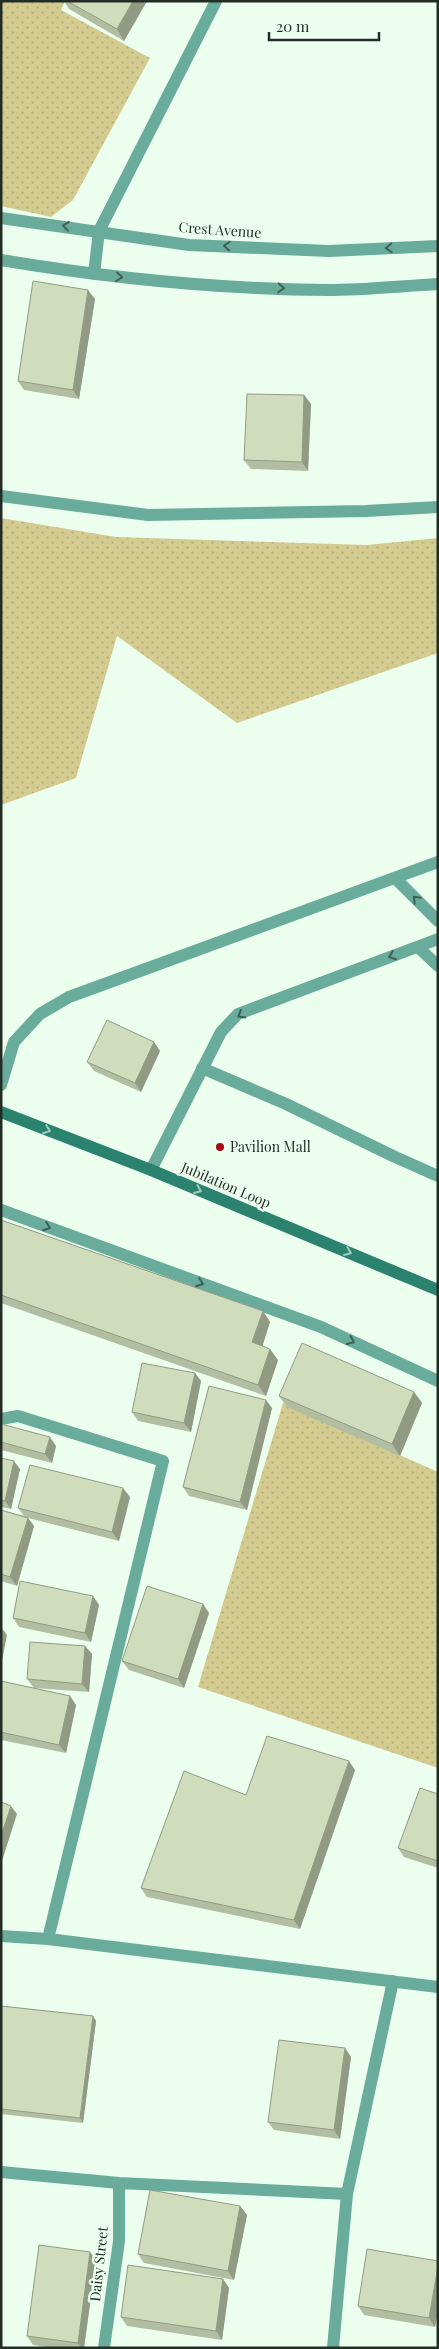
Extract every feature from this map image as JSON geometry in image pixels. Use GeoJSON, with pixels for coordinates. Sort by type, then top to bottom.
{"type":"FeatureCollection","features":[{"type":"Feature","properties":{"kind":"main road","name":"Jubilation Loop"},"geometry":{"type":"LineString","coordinates":[[1,1112],[151,1170],[438,1290]]}},
{"type":"Feature","properties":{"kind":"street"},"geometry":{"type":"LineString","coordinates":[[94,274],[99,231],[216,1]]}},
{"type":"Feature","properties":{"kind":"street","name":"Crest Avenue"},"geometry":{"type":"LineString","coordinates":[[1,218],[189,245],[329,251],[438,246]]}},
{"type":"Feature","properties":{"kind":"street"},"geometry":{"type":"LineString","coordinates":[[1,260],[94,274],[180,282],[328,290],[438,284]]}},
{"type":"Feature","properties":{"kind":"street"},"geometry":{"type":"LineString","coordinates":[[1,496],[148,515],[366,512],[438,507]]}},
{"type":"Feature","properties":{"kind":"street"},"geometry":{"type":"LineString","coordinates":[[1,1085],[14,1042],[40,1014],[69,997],[438,862]]}},
{"type":"Feature","properties":{"kind":"street"},"geometry":{"type":"LineString","coordinates":[[395,878],[438,921]]}},
{"type":"Feature","properties":{"kind":"street"},"geometry":{"type":"LineString","coordinates":[[151,1170],[221,1032],[238,1014],[438,939]]}},
{"type":"Feature","properties":{"kind":"street"},"geometry":{"type":"LineString","coordinates":[[418,947],[438,966]]}},
{"type":"Feature","properties":{"kind":"street"},"geometry":{"type":"LineString","coordinates":[[202,1068],[286,1104],[438,1176]]}},
{"type":"Feature","properties":{"kind":"street"},"geometry":{"type":"LineString","coordinates":[[1,1210],[321,1327],[438,1381]]}},
{"type":"Feature","properties":{"kind":"street"},"geometry":{"type":"LineString","coordinates":[[1,1419],[18,1416],[163,1461],[48,1939]]}},
{"type":"Feature","properties":{"kind":"street"},"geometry":{"type":"LineString","coordinates":[[1,1936],[48,1939],[438,1987]]}},
{"type":"Feature","properties":{"kind":"street"},"geometry":{"type":"LineString","coordinates":[[332,2348],[347,2194],[393,1981]]}},
{"type":"Feature","properties":{"kind":"street"},"geometry":{"type":"LineString","coordinates":[[1,2172],[119,2182],[347,2194]]}},
{"type":"Feature","properties":{"kind":"street","name":"Daisy Street"},"geometry":{"type":"LineString","coordinates":[[104,2348],[119,2241],[119,2182]]}},
{"type":"Feature","properties":{"kind":"shaded area"},"geometry":{"type":"Polygon","coordinates":[[[1,1],[65,1],[61,10],[150,58],[73,200],[51,217],[1,206],[1,1]]]}},
{"type":"Feature","properties":{"kind":"shaded area"},"geometry":{"type":"Polygon","coordinates":[[[1,518],[116,537],[367,545],[438,538],[438,653],[237,723],[117,636],[76,778],[1,805],[1,518]]]}},
{"type":"Feature","properties":{"kind":"shaded area"},"geometry":{"type":"Polygon","coordinates":[[[283,1403],[438,1472],[438,1768],[198,1687],[283,1403]]]}},
{"type":"Feature","properties":{"kind":"building"},"geometry":{"type":"Polygon","coordinates":[[[67,1],[133,1],[117,29],[67,1]]]}},
{"type":"Feature","properties":{"kind":"building"},"geometry":{"type":"Polygon","coordinates":[[[33,281],[88,290],[73,390],[18,381],[33,281]]]}},
{"type":"Feature","properties":{"kind":"building"},"geometry":{"type":"Polygon","coordinates":[[[247,394],[304,395],[302,462],[244,460],[247,394]]]}},
{"type":"Feature","properties":{"kind":"building"},"geometry":{"type":"Polygon","coordinates":[[[107,1020],[154,1042],[135,1083],[87,1062],[107,1020]]]}},
{"type":"Feature","properties":{"kind":"building"},"geometry":{"type":"Polygon","coordinates":[[[1,1220],[263,1311],[252,1342],[270,1349],[258,1385],[1,1295],[1,1220]]]}},
{"type":"Feature","properties":{"kind":"building"},"geometry":{"type":"Polygon","coordinates":[[[302,1343],[414,1392],[392,1444],[279,1396],[302,1343]]]}},
{"type":"Feature","properties":{"kind":"building"},"geometry":{"type":"Polygon","coordinates":[[[142,1363],[195,1373],[184,1423],[132,1412],[142,1363]]]}},
{"type":"Feature","properties":{"kind":"building"},"geometry":{"type":"Polygon","coordinates":[[[209,1386],[266,1400],[240,1502],[183,1487],[209,1386]]]}},
{"type":"Feature","properties":{"kind":"building"},"geometry":{"type":"Polygon","coordinates":[[[1,1424],[50,1437],[45,1454],[1,1442],[1,1424]]]}},
{"type":"Feature","properties":{"kind":"building"},"geometry":{"type":"Polygon","coordinates":[[[1,1458],[14,1461],[5,1501],[1,1500],[1,1458]]]}},
{"type":"Feature","properties":{"kind":"building"},"geometry":{"type":"Polygon","coordinates":[[[30,1465],[123,1488],[112,1532],[18,1508],[30,1465]]]}},
{"type":"Feature","properties":{"kind":"building"},"geometry":{"type":"Polygon","coordinates":[[[1,1510],[28,1518],[10,1577],[1,1574],[1,1510]]]}},
{"type":"Feature","properties":{"kind":"building"},"geometry":{"type":"Polygon","coordinates":[[[20,1581],[93,1596],[85,1633],[13,1618],[20,1581]]]}},
{"type":"Feature","properties":{"kind":"building"},"geometry":{"type":"Polygon","coordinates":[[[147,1586],[203,1604],[178,1679],[122,1661],[147,1586]]]}},
{"type":"Feature","properties":{"kind":"building"},"geometry":{"type":"Polygon","coordinates":[[[30,1642],[85,1646],[82,1684],[27,1679],[30,1642]]]}},
{"type":"Feature","properties":{"kind":"building"},"geometry":{"type":"Polygon","coordinates":[[[1,1681],[70,1696],[59,1745],[1,1732],[1,1681]]]}},
{"type":"Feature","properties":{"kind":"building"},"geometry":{"type":"Polygon","coordinates":[[[267,1736],[349,1761],[294,1920],[141,1888],[184,1771],[246,1795],[267,1736]]]}},
{"type":"Feature","properties":{"kind":"building"},"geometry":{"type":"Polygon","coordinates":[[[420,1788],[438,1794],[438,1861],[398,1848],[420,1788]]]}},
{"type":"Feature","properties":{"kind":"building"},"geometry":{"type":"Polygon","coordinates":[[[1,1802],[11,1806],[1,1836],[1,1802]]]}},
{"type":"Feature","properties":{"kind":"building"},"geometry":{"type":"Polygon","coordinates":[[[1,2006],[93,2016],[80,2118],[1,2109],[1,2006]]]}},
{"type":"Feature","properties":{"kind":"building"},"geometry":{"type":"Polygon","coordinates":[[[279,2040],[345,2048],[334,2130],[268,2122],[279,2040]]]}},
{"type":"Feature","properties":{"kind":"building"},"geometry":{"type":"Polygon","coordinates":[[[150,2190],[240,2206],[228,2271],[138,2254],[150,2190]]]}},
{"type":"Feature","properties":{"kind":"building"},"geometry":{"type":"Polygon","coordinates":[[[39,2245],[90,2252],[78,2343],[27,2336],[39,2245]]]}},
{"type":"Feature","properties":{"kind":"building"},"geometry":{"type":"Polygon","coordinates":[[[367,2249],[438,2261],[429,2318],[358,2306],[367,2249]]]}},
{"type":"Feature","properties":{"kind":"building"},"geometry":{"type":"Polygon","coordinates":[[[128,2265],[223,2279],[216,2331],[121,2317],[128,2265]]]}},
{"type":"Feature","properties":{"kind":"place","name":"Pavilion Mall"},"geometry":{"type":"Point","coordinates":[220,1147]}}]}
